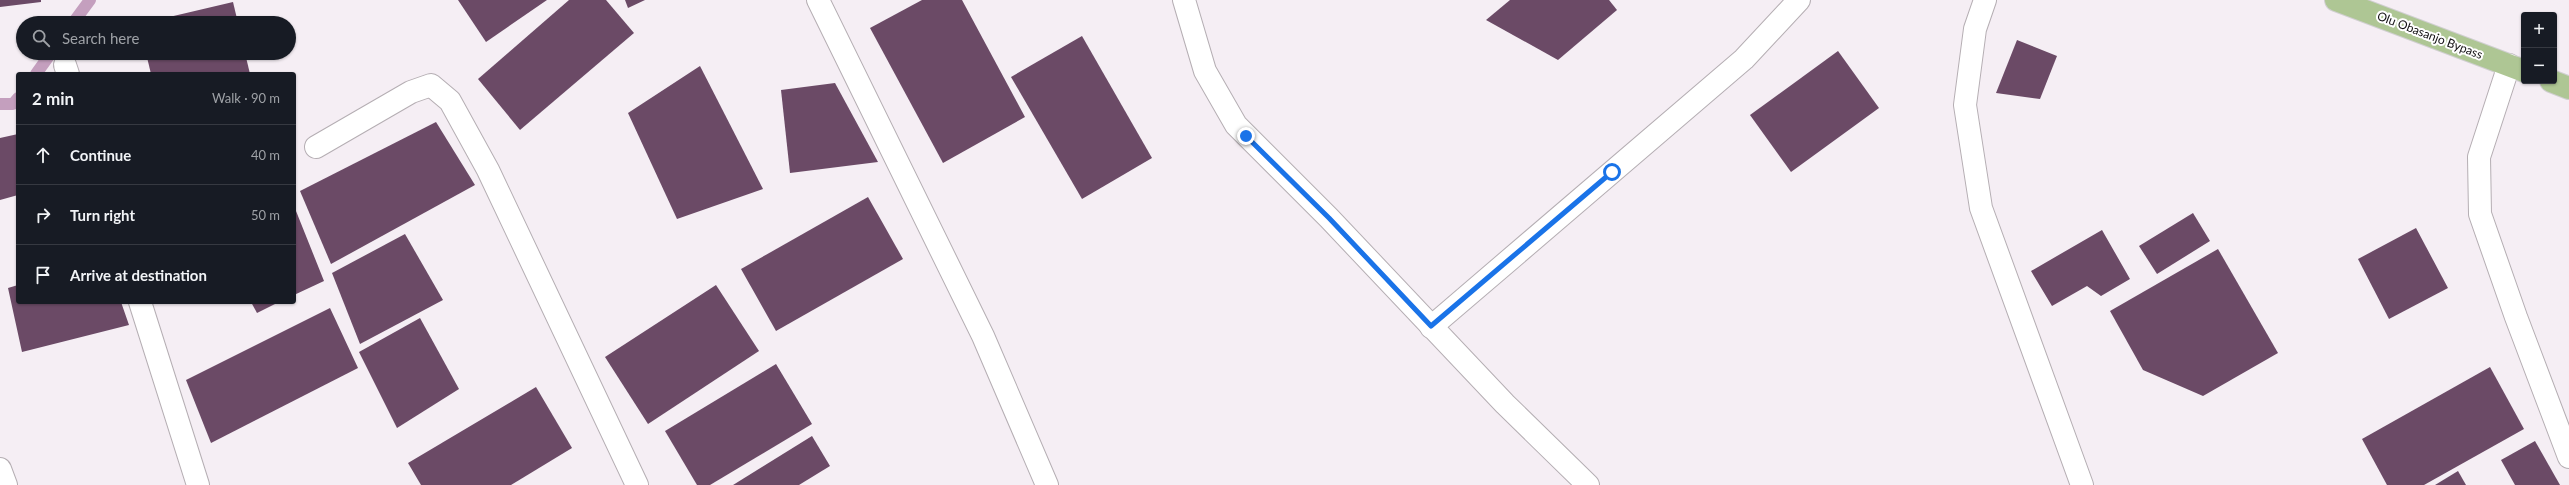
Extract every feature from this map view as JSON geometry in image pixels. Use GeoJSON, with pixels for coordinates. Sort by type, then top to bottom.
{"type":"FeatureCollection","features":[{"type":"Feature","properties":{"kind":"main road","name":"Olu Obasanjo Bypass"},"geometry":{"type":"LineString","coordinates":[[2336,0],[2517,68]]}},
{"type":"Feature","properties":{"kind":"main road"},"geometry":{"type":"LineString","coordinates":[[2557,83],[2569,88]]}},
{"type":"Feature","properties":{"kind":"street"},"geometry":{"type":"LineString","coordinates":[[818,0],[983,336],[1047,485]]}},
{"type":"Feature","properties":{"kind":"street"},"geometry":{"type":"LineString","coordinates":[[1184,0],[1205,71],[1236,126],[1329,218],[1505,404],[1588,485]]}},
{"type":"Feature","properties":{"kind":"street"},"geometry":{"type":"LineString","coordinates":[[1431,326],[1744,58],[1799,0]]}},
{"type":"Feature","properties":{"kind":"street"},"geometry":{"type":"LineString","coordinates":[[1985,0],[1974,29],[1965,105],[1981,208],[2082,485]]}},
{"type":"Feature","properties":{"kind":"street"},"geometry":{"type":"LineString","coordinates":[[2517,68],[2479,156],[2480,214],[2516,317],[2569,457]]}},
{"type":"Feature","properties":{"kind":"street"},"geometry":{"type":"LineString","coordinates":[[316,147],[411,92],[431,85],[450,101],[488,170],[637,485]]}},
{"type":"Feature","properties":{"kind":"street"},"geometry":{"type":"LineString","coordinates":[[141,304],[198,485]]}},
{"type":"Feature","properties":{"kind":"street"},"geometry":{"type":"LineString","coordinates":[[0,469],[6,485]]}},
{"type":"Feature","properties":{"kind":"building"},"geometry":{"type":"Polygon","coordinates":[[[0,0],[41,0],[41,2],[0,7],[0,0]]]}},
{"type":"Feature","properties":{"kind":"building"},"geometry":{"type":"Polygon","coordinates":[[[458,0],[547,0],[486,42],[458,0]]]}},
{"type":"Feature","properties":{"kind":"building"},"geometry":{"type":"Polygon","coordinates":[[[569,0],[606,0],[634,33],[520,130],[478,79],[569,0]]]}},
{"type":"Feature","properties":{"kind":"building"},"geometry":{"type":"Polygon","coordinates":[[[625,0],[645,0],[628,8],[625,0]]]}},
{"type":"Feature","properties":{"kind":"building"},"geometry":{"type":"Polygon","coordinates":[[[922,0],[962,0],[1025,117],[943,163],[870,28],[922,0]]]}},
{"type":"Feature","properties":{"kind":"building"},"geometry":{"type":"Polygon","coordinates":[[[1510,0],[1609,0],[1617,10],[1558,60],[1486,20],[1510,0]]]}},
{"type":"Feature","properties":{"kind":"building"},"geometry":{"type":"Polygon","coordinates":[[[233,2],[236,16],[174,16],[233,2]]]}},
{"type":"Feature","properties":{"kind":"building"},"geometry":{"type":"Polygon","coordinates":[[[1082,36],[1152,158],[1082,199],[1011,77],[1082,36]]]}},
{"type":"Feature","properties":{"kind":"building"},"geometry":{"type":"Polygon","coordinates":[[[2017,40],[2057,56],[2040,99],[1996,93],[2017,40]]]}},
{"type":"Feature","properties":{"kind":"building"},"geometry":{"type":"Polygon","coordinates":[[[1838,51],[1879,108],[1791,172],[1750,115],[1838,51]]]}},
{"type":"Feature","properties":{"kind":"building"},"geometry":{"type":"Polygon","coordinates":[[[148,60],[247,60],[250,72],[151,72],[148,60]]]}},
{"type":"Feature","properties":{"kind":"building"},"geometry":{"type":"Polygon","coordinates":[[[700,66],[763,189],[677,219],[628,113],[700,66]]]}},
{"type":"Feature","properties":{"kind":"building"},"geometry":{"type":"Polygon","coordinates":[[[835,83],[878,162],[790,173],[781,90],[835,83]]]}},
{"type":"Feature","properties":{"kind":"building"},"geometry":{"type":"Polygon","coordinates":[[[436,122],[475,185],[331,264],[300,191],[436,122]]]}},
{"type":"Feature","properties":{"kind":"building"},"geometry":{"type":"Polygon","coordinates":[[[16,134],[16,196],[0,200],[0,138],[16,134]]]}},
{"type":"Feature","properties":{"kind":"building"},"geometry":{"type":"Polygon","coordinates":[[[868,197],[903,259],[776,331],[741,269],[868,197]]]}},
{"type":"Feature","properties":{"kind":"building"},"geometry":{"type":"Polygon","coordinates":[[[296,211],[324,281],[296,294],[296,211]]]}},
{"type":"Feature","properties":{"kind":"building"},"geometry":{"type":"Polygon","coordinates":[[[2193,213],[2210,241],[2157,274],[2139,246],[2193,213]]]}},
{"type":"Feature","properties":{"kind":"building"},"geometry":{"type":"Polygon","coordinates":[[[2416,228],[2448,288],[2389,319],[2358,259],[2416,228]]]}},
{"type":"Feature","properties":{"kind":"building"},"geometry":{"type":"Polygon","coordinates":[[[2102,230],[2130,279],[2101,296],[2087,286],[2052,306],[2031,271],[2102,230]]]}},
{"type":"Feature","properties":{"kind":"building"},"geometry":{"type":"Polygon","coordinates":[[[405,234],[443,300],[360,344],[332,273],[405,234]]]}},
{"type":"Feature","properties":{"kind":"building"},"geometry":{"type":"Polygon","coordinates":[[[2218,249],[2278,353],[2203,396],[2143,370],[2110,311],[2218,249]]]}},
{"type":"Feature","properties":{"kind":"building"},"geometry":{"type":"Polygon","coordinates":[[[716,285],[759,351],[648,424],[605,357],[716,285]]]}},
{"type":"Feature","properties":{"kind":"building"},"geometry":{"type":"Polygon","coordinates":[[[16,286],[16,304],[122,304],[129,325],[22,352],[8,288],[16,286]]]}},
{"type":"Feature","properties":{"kind":"building"},"geometry":{"type":"Polygon","coordinates":[[[252,304],[275,304],[257,313],[252,304]]]}},
{"type":"Feature","properties":{"kind":"building"},"geometry":{"type":"Polygon","coordinates":[[[330,308],[358,368],[211,443],[186,380],[330,308]]]}},
{"type":"Feature","properties":{"kind":"building"},"geometry":{"type":"Polygon","coordinates":[[[420,318],[459,389],[397,428],[359,352],[420,318]]]}},
{"type":"Feature","properties":{"kind":"building"},"geometry":{"type":"Polygon","coordinates":[[[776,364],[812,424],[710,485],[697,485],[665,431],[776,364]]]}},
{"type":"Feature","properties":{"kind":"building"},"geometry":{"type":"Polygon","coordinates":[[[2490,367],[2524,429],[2424,485],[2387,485],[2362,439],[2490,367]]]}},
{"type":"Feature","properties":{"kind":"building"},"geometry":{"type":"Polygon","coordinates":[[[536,387],[572,448],[511,485],[421,485],[408,463],[536,387]]]}},
{"type":"Feature","properties":{"kind":"building"},"geometry":{"type":"Polygon","coordinates":[[[812,436],[830,466],[799,485],[733,485],[812,436]]]}},
{"type":"Feature","properties":{"kind":"building"},"geometry":{"type":"Polygon","coordinates":[[[2535,441],[2560,485],[2515,485],[2501,460],[2535,441]]]}},
{"type":"Feature","properties":{"kind":"building"},"geometry":{"type":"Polygon","coordinates":[[[2458,471],[2466,485],[2435,485],[2458,471]]]}},
{"type":"Feature","properties":{"kind":"waterway"},"geometry":{"type":"LineString","coordinates":[[78,16],[90,0]]}},
{"type":"Feature","properties":{"kind":"waterway"},"geometry":{"type":"LineString","coordinates":[[37,72],[46,60]]}},
{"type":"Feature","properties":{"kind":"waterway"},"geometry":{"type":"LineString","coordinates":[[0,104],[13,104],[16,100]]}},
{"type":"Feature","properties":{"kind":"route"},"geometry":{"type":"LineString","coordinates":[[1246,136],[1329,218],[1431,326],[1612,172]]}}]}
